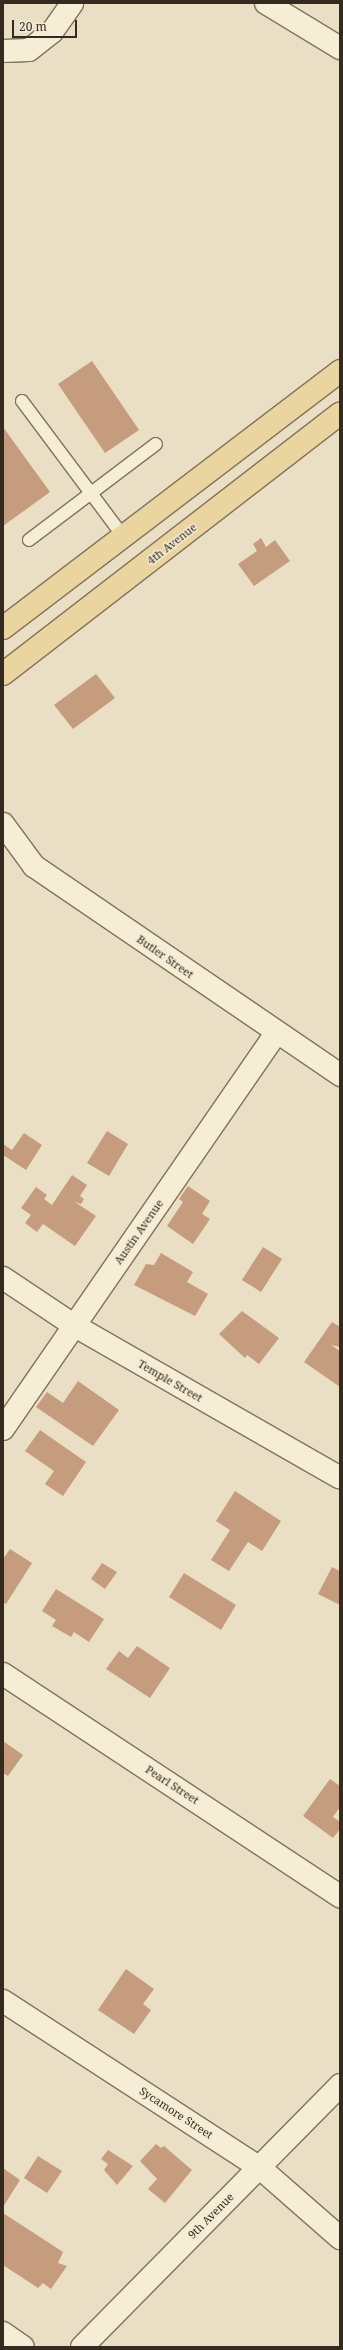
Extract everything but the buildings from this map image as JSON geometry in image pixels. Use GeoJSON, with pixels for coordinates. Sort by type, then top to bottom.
{"type":"FeatureCollection","features":[{"type":"Feature","properties":{"kind":"main road"},"geometry":{"type":"LineString","coordinates":[[3,628],[340,371]]}},
{"type":"Feature","properties":{"kind":"main road","name":"4th Avenue"},"geometry":{"type":"LineString","coordinates":[[3,674],[340,414]]}},
{"type":"Feature","properties":{"kind":"street"},"geometry":{"type":"LineString","coordinates":[[3,51],[29,50],[52,32],[72,3]]}},
{"type":"Feature","properties":{"kind":"street"},"geometry":{"type":"LineString","coordinates":[[266,3],[340,48]]}},
{"type":"Feature","properties":{"kind":"street","name":"Butler Street"},"geometry":{"type":"LineString","coordinates":[[3,824],[34,866],[276,1034],[340,1075]]}},
{"type":"Feature","properties":{"kind":"street","name":"Austin Avenue"},"geometry":{"type":"LineString","coordinates":[[3,1429],[276,1034]]}},
{"type":"Feature","properties":{"kind":"street","name":"Temple Street"},"geometry":{"type":"LineString","coordinates":[[3,1278],[75,1326],[340,1478]]}},
{"type":"Feature","properties":{"kind":"street","name":"Pearl Street"},"geometry":{"type":"LineString","coordinates":[[3,1674],[340,1896]]}},
{"type":"Feature","properties":{"kind":"street","name":"Sycamore Street"},"geometry":{"type":"LineString","coordinates":[[3,2002],[259,2167],[340,2238]]}},
{"type":"Feature","properties":{"kind":"street","name":"9th Avenue"},"geometry":{"type":"LineString","coordinates":[[82,2347],[340,2085]]}},
{"type":"Feature","properties":{"kind":"street"},"geometry":{"type":"LineString","coordinates":[[3,2333],[23,2347]]}},
{"type":"Feature","properties":{"kind":"lane"},"geometry":{"type":"LineString","coordinates":[[22,401],[123,536]]}},
{"type":"Feature","properties":{"kind":"lane"},"geometry":{"type":"LineString","coordinates":[[29,540],[156,444]]}}]}
